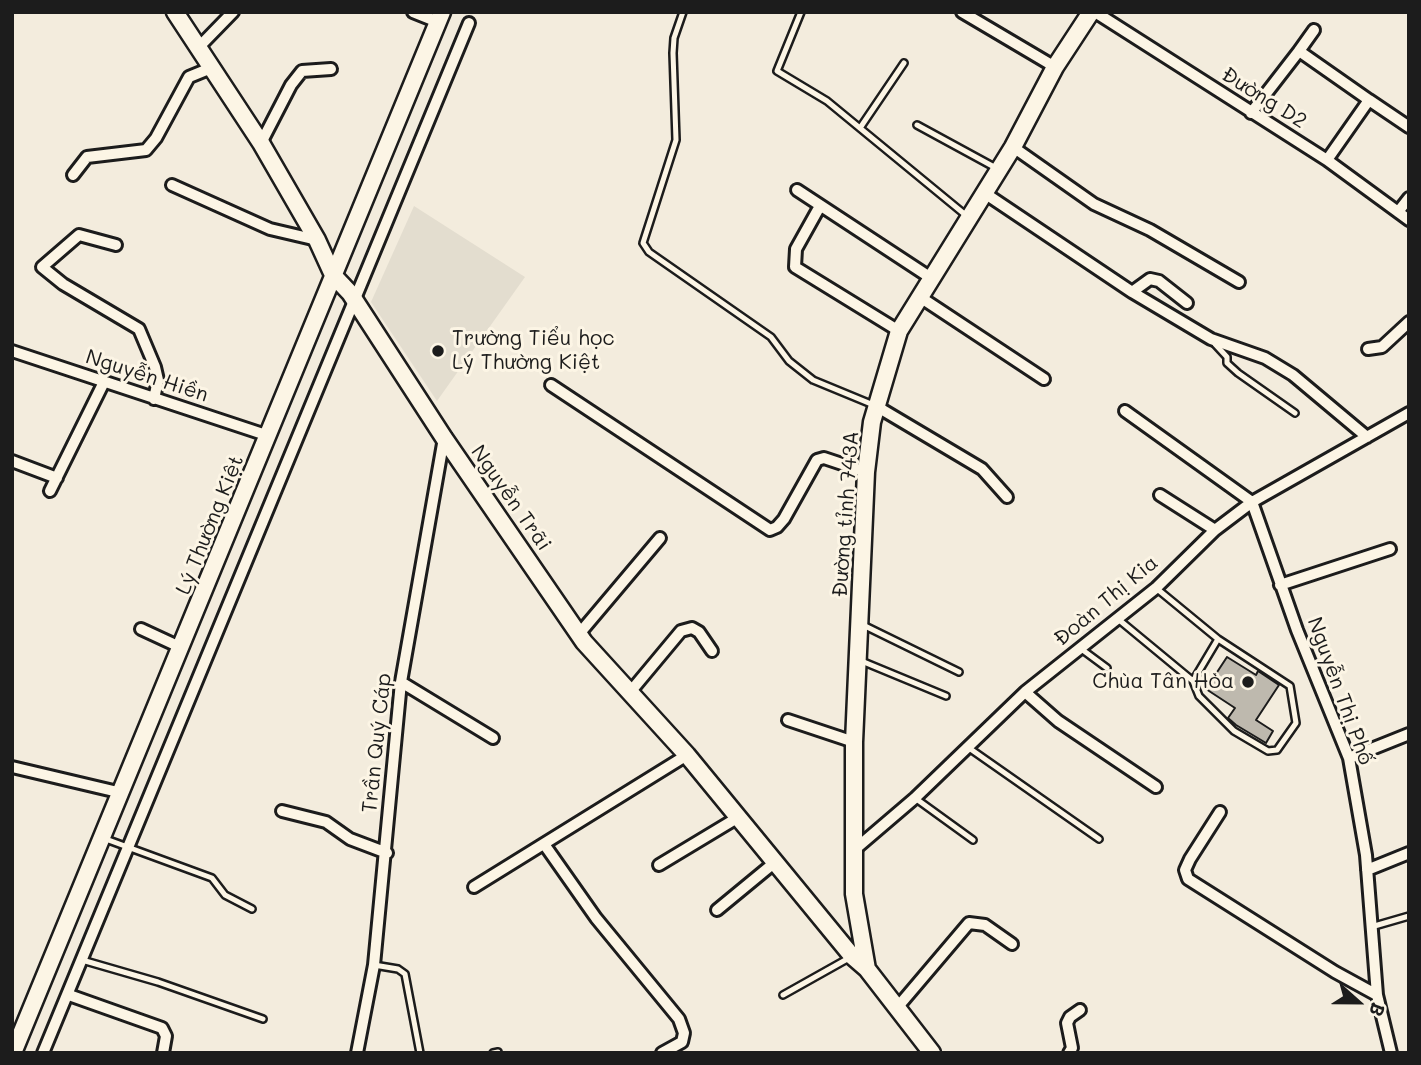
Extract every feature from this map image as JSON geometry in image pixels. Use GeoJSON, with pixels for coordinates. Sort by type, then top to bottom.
{"type":"FeatureCollection","features":[{"type":"Feature","properties":{"kind":"main road","name":"Nguyễn Trãi"},"geometry":{"type":"LineString","coordinates":[[174,12],[261,143],[317,240],[333,275],[355,302],[444,438],[579,634],[687,755],[852,956],[867,969]]}},
{"type":"Feature","properties":{"kind":"main road","name":"Đường tỉnh 743A"},"geometry":{"type":"LineString","coordinates":[[932,1053],[867,969],[857,918],[852,852],[854,742],[866,472],[876,405],[899,331],[983,192],[1013,148],[1055,67],[1093,12]]}},
{"type":"Feature","properties":{"kind":"main road","name":"Lý Thường Kiệt"},"geometry":{"type":"LineString","coordinates":[[13,1052],[182,648],[440,17]]}},
{"type":"Feature","properties":{"kind":"street"},"geometry":{"type":"LineString","coordinates":[[198,48],[233,12]]}},
{"type":"Feature","properties":{"kind":"street"},"geometry":{"type":"LineString","coordinates":[[413,12],[440,17]]}},
{"type":"Feature","properties":{"kind":"street"},"geometry":{"type":"LineString","coordinates":[[962,12],[1055,67]]}},
{"type":"Feature","properties":{"kind":"street","name":"Đường D2"},"geometry":{"type":"LineString","coordinates":[[1093,12],[1327,160],[1409,220]]}},
{"type":"Feature","properties":{"kind":"street"},"geometry":{"type":"LineString","coordinates":[[43,1053],[469,23]]}},
{"type":"Feature","properties":{"kind":"street"},"geometry":{"type":"LineString","coordinates":[[1251,113],[1314,30]]}},
{"type":"Feature","properties":{"kind":"street"},"geometry":{"type":"LineString","coordinates":[[1298,51],[1409,127]]}},
{"type":"Feature","properties":{"kind":"street"},"geometry":{"type":"LineString","coordinates":[[72,175],[87,157],[146,149],[156,138],[189,77],[211,68]]}},
{"type":"Feature","properties":{"kind":"street"},"geometry":{"type":"LineString","coordinates":[[261,143],[291,85],[302,71],[331,69]]}},
{"type":"Feature","properties":{"kind":"street"},"geometry":{"type":"LineString","coordinates":[[1327,160],[1369,100]]}},
{"type":"Feature","properties":{"kind":"street"},"geometry":{"type":"LineString","coordinates":[[1013,148],[1094,204],[1150,230],[1239,282]]}},
{"type":"Feature","properties":{"kind":"street"},"geometry":{"type":"LineString","coordinates":[[172,185],[270,229],[317,240]]}},
{"type":"Feature","properties":{"kind":"street"},"geometry":{"type":"LineString","coordinates":[[797,190],[931,278]]}},
{"type":"Feature","properties":{"kind":"street"},"geometry":{"type":"LineString","coordinates":[[983,192],[1132,292],[1211,339],[1265,358],[1293,375],[1367,437]]}},
{"type":"Feature","properties":{"kind":"street"},"geometry":{"type":"LineString","coordinates":[[1398,212],[1409,198]]}},
{"type":"Feature","properties":{"kind":"street"},"geometry":{"type":"LineString","coordinates":[[820,206],[796,249],[795,267],[899,331]]}},
{"type":"Feature","properties":{"kind":"street"},"geometry":{"type":"LineString","coordinates":[[116,246],[79,235],[42,267],[63,284],[139,329],[155,367],[157,390],[154,399]]}},
{"type":"Feature","properties":{"kind":"street"},"geometry":{"type":"LineString","coordinates":[[1132,292],[1150,279],[1159,281],[1187,303]]}},
{"type":"Feature","properties":{"kind":"street"},"geometry":{"type":"LineString","coordinates":[[920,297],[1044,379]]}},
{"type":"Feature","properties":{"kind":"street"},"geometry":{"type":"LineString","coordinates":[[1368,349],[1382,347],[1409,322]]}},
{"type":"Feature","properties":{"kind":"street","name":"Nguyễn Hiền"},"geometry":{"type":"LineString","coordinates":[[12,351],[269,436]]}},
{"type":"Feature","properties":{"kind":"street"},"geometry":{"type":"LineString","coordinates":[[50,491],[104,382]]}},
{"type":"Feature","properties":{"kind":"street"},"geometry":{"type":"LineString","coordinates":[[551,385],[770,530],[778,527],[784,519],[817,460],[824,458],[866,472]]}},
{"type":"Feature","properties":{"kind":"street"},"geometry":{"type":"LineString","coordinates":[[876,405],[982,469],[1007,497]]}},
{"type":"Feature","properties":{"kind":"street"},"geometry":{"type":"LineString","coordinates":[[1125,411],[1252,502]]}},
{"type":"Feature","properties":{"kind":"street","name":"Đoàn Thị Kia"},"geometry":{"type":"LineString","coordinates":[[852,852],[915,798],[1026,692],[1156,588],[1215,530],[1252,502],[1367,437],[1407,418]]}},
{"type":"Feature","properties":{"kind":"street","name":"Trần Quý Cáp"},"geometry":{"type":"LineString","coordinates":[[358,1053],[374,965],[387,853],[401,682],[444,438]]}},
{"type":"Feature","properties":{"kind":"street"},"geometry":{"type":"LineString","coordinates":[[12,461],[57,478]]}},
{"type":"Feature","properties":{"kind":"street"},"geometry":{"type":"LineString","coordinates":[[1160,495],[1215,530]]}},
{"type":"Feature","properties":{"kind":"street","name":"Nguyễn Thị Phố"},"geometry":{"type":"LineString","coordinates":[[1252,502],[1280,584],[1349,758],[1367,870],[1377,995],[1391,1053]]}},
{"type":"Feature","properties":{"kind":"street"},"geometry":{"type":"LineString","coordinates":[[579,634],[660,538]]}},
{"type":"Feature","properties":{"kind":"street"},"geometry":{"type":"LineString","coordinates":[[1280,584],[1390,549]]}},
{"type":"Feature","properties":{"kind":"street"},"geometry":{"type":"LineString","coordinates":[[631,691],[681,631],[692,628],[699,632],[712,652]]}},
{"type":"Feature","properties":{"kind":"street"},"geometry":{"type":"LineString","coordinates":[[141,629],[182,648]]}},
{"type":"Feature","properties":{"kind":"street"},"geometry":{"type":"LineString","coordinates":[[401,682],[493,738]]}},
{"type":"Feature","properties":{"kind":"street"},"geometry":{"type":"LineString","coordinates":[[1026,692],[1058,721],[1156,787]]}},
{"type":"Feature","properties":{"kind":"street"},"geometry":{"type":"LineString","coordinates":[[788,720],[854,742]]}},
{"type":"Feature","properties":{"kind":"street"},"geometry":{"type":"LineString","coordinates":[[1349,758],[1409,734]]}},
{"type":"Feature","properties":{"kind":"street"},"geometry":{"type":"LineString","coordinates":[[474,887],[687,755]]}},
{"type":"Feature","properties":{"kind":"street"},"geometry":{"type":"LineString","coordinates":[[12,767],[122,793]]}},
{"type":"Feature","properties":{"kind":"street"},"geometry":{"type":"LineString","coordinates":[[282,811],[326,822],[350,839],[387,853]]}},
{"type":"Feature","properties":{"kind":"street"},"geometry":{"type":"LineString","coordinates":[[1220,812],[1190,859],[1185,870],[1188,879],[1335,972],[1377,995]]}},
{"type":"Feature","properties":{"kind":"street"},"geometry":{"type":"LineString","coordinates":[[659,866],[737,818]]}},
{"type":"Feature","properties":{"kind":"street"},"geometry":{"type":"LineString","coordinates":[[544,844],[596,918],[679,1019],[684,1033],[682,1042],[662,1053]]}},
{"type":"Feature","properties":{"kind":"street"},"geometry":{"type":"LineString","coordinates":[[1367,870],[1409,853]]}},
{"type":"Feature","properties":{"kind":"street"},"geometry":{"type":"LineString","coordinates":[[717,910],[774,863]]}},
{"type":"Feature","properties":{"kind":"street"},"geometry":{"type":"LineString","coordinates":[[896,1009],[969,923],[985,925],[1012,944]]}},
{"type":"Feature","properties":{"kind":"street"},"geometry":{"type":"LineString","coordinates":[[69,995],[162,1028],[166,1036],[163,1053]]}},
{"type":"Feature","properties":{"kind":"street"},"geometry":{"type":"LineString","coordinates":[[1069,1053],[1072,1048],[1067,1024],[1070,1017],[1080,1010]]}},
{"type":"Feature","properties":{"kind":"lane"},"geometry":{"type":"LineString","coordinates":[[684,12],[674,38],[673,53],[676,140],[643,243],[649,252],[771,337],[789,361],[813,380],[876,405]]}},
{"type":"Feature","properties":{"kind":"lane"},"geometry":{"type":"LineString","coordinates":[[802,12],[777,71],[827,101],[968,217]]}},
{"type":"Feature","properties":{"kind":"lane"},"geometry":{"type":"LineString","coordinates":[[860,128],[904,63]]}},
{"type":"Feature","properties":{"kind":"lane"},"geometry":{"type":"LineString","coordinates":[[917,125],[999,169]]}},
{"type":"Feature","properties":{"kind":"lane"},"geometry":{"type":"LineString","coordinates":[[1211,339],[1238,373],[1295,413]]}},
{"type":"Feature","properties":{"kind":"lane"},"geometry":{"type":"LineString","coordinates":[[1118,619],[1193,681],[1199,696],[1219,718],[1260,747],[1268,751],[1278,750],[1292,732],[1295,710],[1290,686],[1218,639],[1156,588]]}},
{"type":"Feature","properties":{"kind":"lane"},"geometry":{"type":"LineString","coordinates":[[860,624],[959,672]]}},
{"type":"Feature","properties":{"kind":"lane"},"geometry":{"type":"LineString","coordinates":[[1193,681],[1218,639]]}},
{"type":"Feature","properties":{"kind":"lane"},"geometry":{"type":"LineString","coordinates":[[1080,648],[1107,668]]}},
{"type":"Feature","properties":{"kind":"lane"},"geometry":{"type":"LineString","coordinates":[[859,660],[946,696]]}},
{"type":"Feature","properties":{"kind":"lane"},"geometry":{"type":"LineString","coordinates":[[969,748],[1099,839]]}},
{"type":"Feature","properties":{"kind":"lane"},"geometry":{"type":"LineString","coordinates":[[915,798],[973,841]]}},
{"type":"Feature","properties":{"kind":"lane"},"geometry":{"type":"LineString","coordinates":[[103,838],[212,878],[225,895],[252,909]]}},
{"type":"Feature","properties":{"kind":"lane"},"geometry":{"type":"LineString","coordinates":[[1371,927],[1409,916]]}},
{"type":"Feature","properties":{"kind":"lane"},"geometry":{"type":"LineString","coordinates":[[783,995],[852,956]]}},
{"type":"Feature","properties":{"kind":"lane"},"geometry":{"type":"LineString","coordinates":[[82,960],[158,982],[263,1020]]}},
{"type":"Feature","properties":{"kind":"lane"},"geometry":{"type":"LineString","coordinates":[[374,965],[398,969],[405,974],[419,1053]]}},
{"type":"Feature","properties":{"kind":"shaded area","name":"Trường Tiểu học Lý Thường Kiệt"},"geometry":{"type":"Polygon","coordinates":[[[414,206],[525,277],[437,401],[371,302],[414,206]]]}},
{"type":"Feature","properties":{"kind":"building"},"geometry":{"type":"Polygon","coordinates":[[[1227,657],[1256,675],[1258,671],[1279,685],[1256,720],[1273,731],[1266,743],[1228,718],[1235,708],[1206,689],[1227,657]]]}},
{"type":"Feature","properties":{"kind":"place","name":"Trường Tiểu học Lý Thường Kiệt"},"geometry":{"type":"Point","coordinates":[438,351]}},
{"type":"Feature","properties":{"kind":"place","name":"Chùa Tân Hòa"},"geometry":{"type":"Point","coordinates":[1248,682]}}]}
